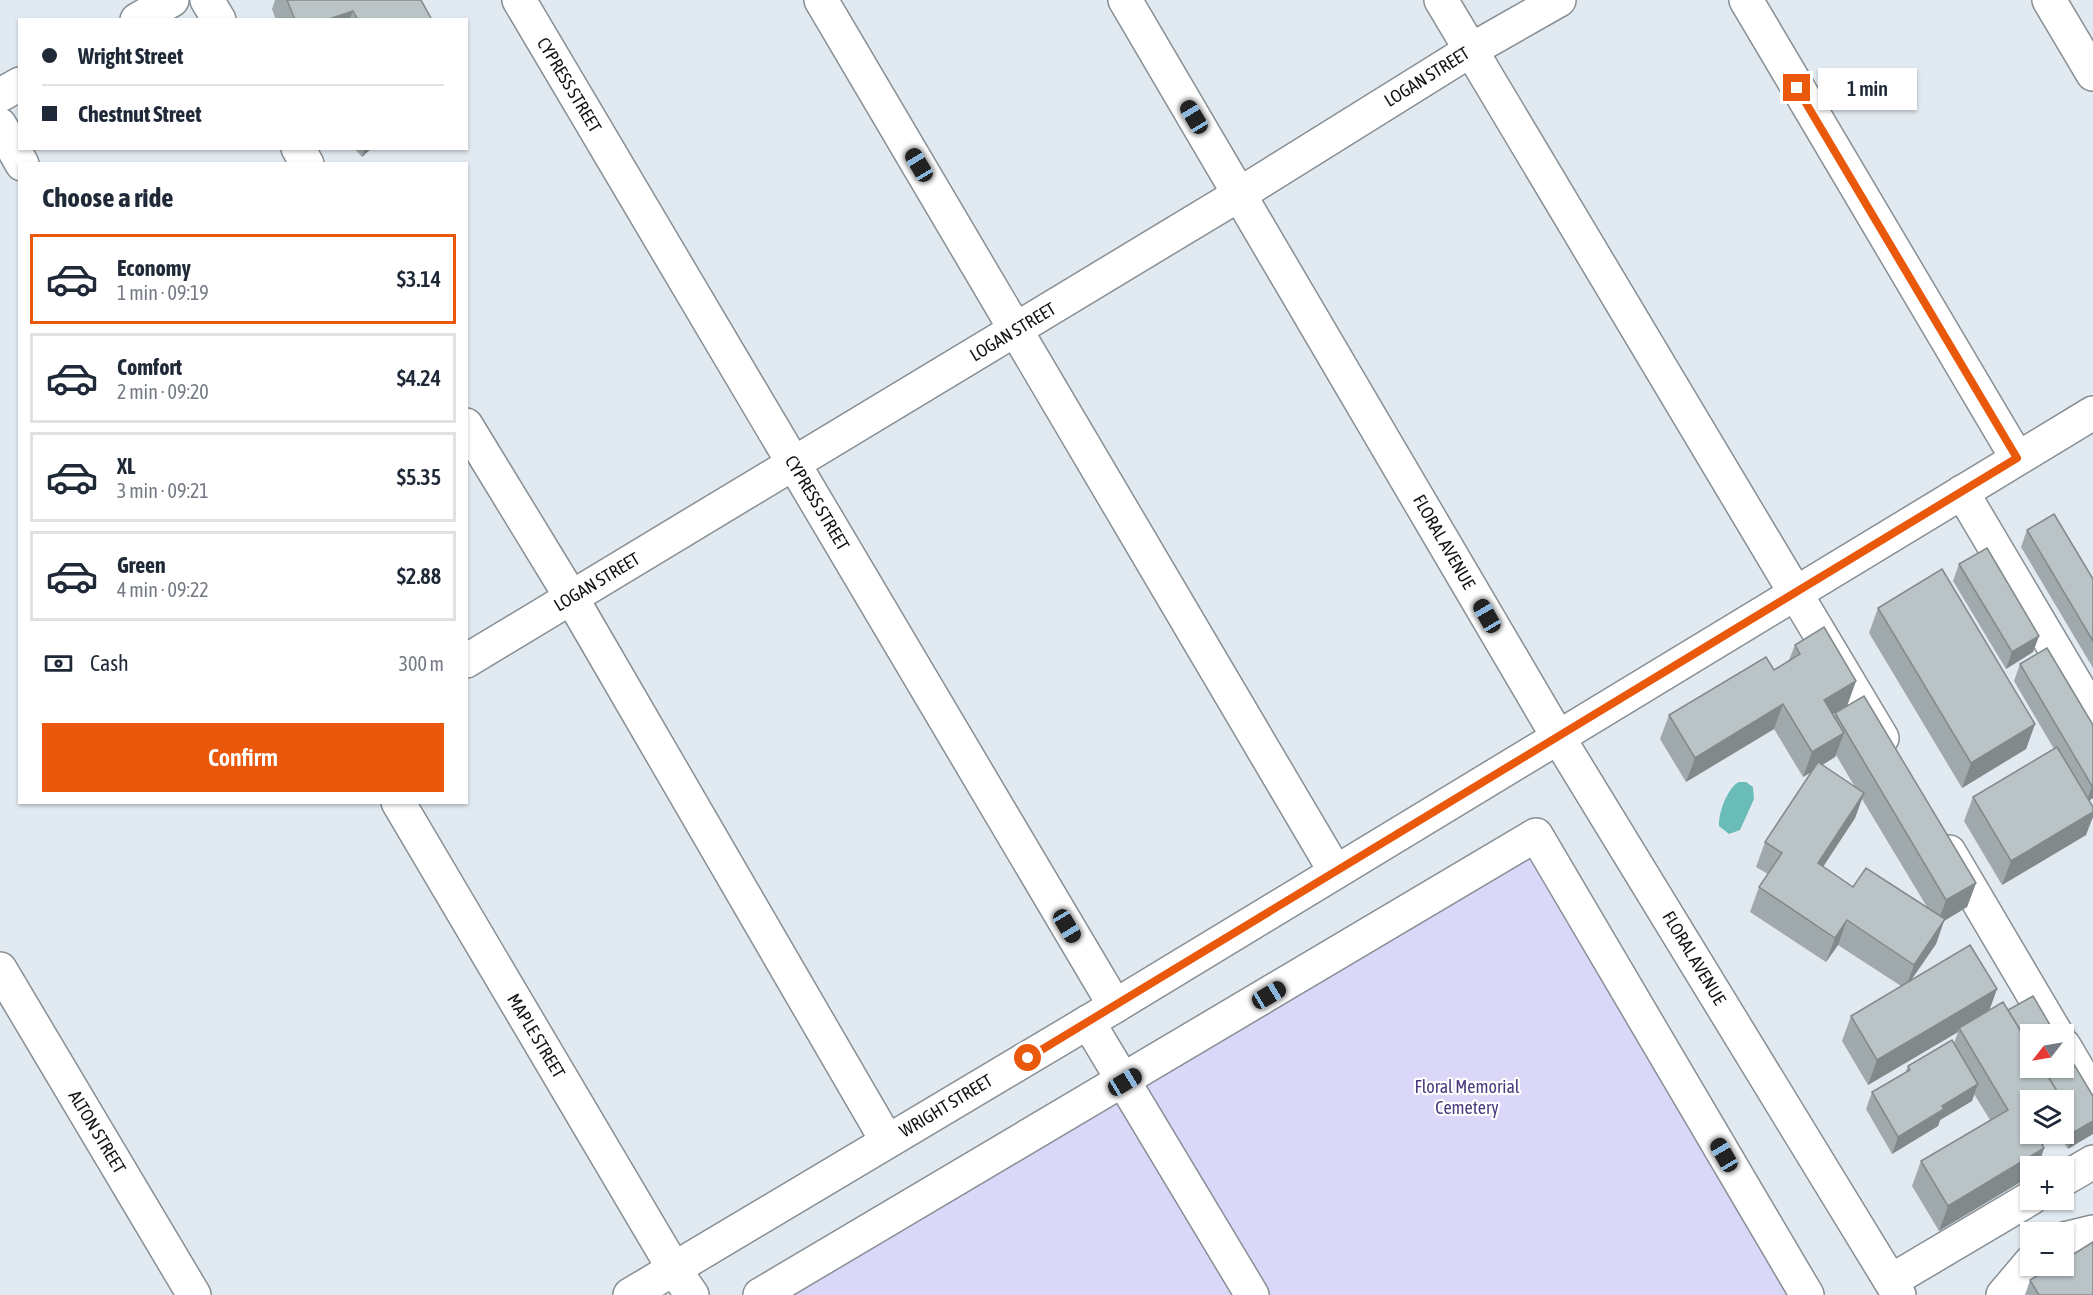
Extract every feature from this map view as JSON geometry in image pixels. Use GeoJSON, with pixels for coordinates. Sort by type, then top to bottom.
{"type":"FeatureCollection","features":[{"type":"Feature","properties":{"kind":"street"},"geometry":{"type":"LineString","coordinates":[[140,18],[172,0]]}},
{"type":"Feature","properties":{"kind":"street"},"geometry":{"type":"LineString","coordinates":[[207,0],[218,18]]}},
{"type":"Feature","properties":{"kind":"street","name":"CYPRESS STREET"},"geometry":{"type":"LineString","coordinates":[[519,0],[794,465],[1102,1014],[1125,1082],[1252,1295]]}},
{"type":"Feature","properties":{"kind":"street"},"geometry":{"type":"LineString","coordinates":[[820,0],[1335,870]]}},
{"type":"Feature","properties":{"kind":"street","name":"FLORAL AVENUE"},"geometry":{"type":"LineString","coordinates":[[1125,0],[1558,737],[1895,1288]]}},
{"type":"Feature","properties":{"kind":"street"},"geometry":{"type":"LineString","coordinates":[[1441,0],[1900,768]]}},
{"type":"Feature","properties":{"kind":"street","name":"LOGAN STREET"},"geometry":{"type":"LineString","coordinates":[[468,660],[1017,330],[1471,50],[1559,0]]}},
{"type":"Feature","properties":{"kind":"street"},"geometry":{"type":"LineString","coordinates":[[1746,0],[2017,458]]}},
{"type":"Feature","properties":{"kind":"street"},"geometry":{"type":"LineString","coordinates":[[2049,0],[2093,74]]}},
{"type":"Feature","properties":{"kind":"street"},"geometry":{"type":"LineString","coordinates":[[0,95],[18,85]]}},
{"type":"Feature","properties":{"kind":"street"},"geometry":{"type":"LineString","coordinates":[[0,125],[21,162]]}},
{"type":"Feature","properties":{"kind":"street","name":"WRIGHT STREET"},"geometry":{"type":"LineString","coordinates":[[630,1295],[683,1282],[887,1141],[1102,1014],[1335,870],[2093,413]]}},
{"type":"Feature","properties":{"kind":"street"},"geometry":{"type":"LineString","coordinates":[[468,428],[571,597],[887,1141]]}},
{"type":"Feature","properties":{"kind":"street"},"geometry":{"type":"LineString","coordinates":[[1962,492],[2093,713]]}},
{"type":"Feature","properties":{"kind":"street","name":"MAPLE STREET"},"geometry":{"type":"LineString","coordinates":[[399,804],[683,1282]]}},
{"type":"Feature","properties":{"kind":"street"},"geometry":{"type":"LineString","coordinates":[[1936,829],[2051,1024]]}},
{"type":"Feature","properties":{"kind":"street"},"geometry":{"type":"LineString","coordinates":[[760,1295],[1125,1082],[1536,835],[1807,1295]]}},
{"type":"Feature","properties":{"kind":"street","name":"ALTON STREET"},"geometry":{"type":"LineString","coordinates":[[0,969],[194,1295]]}},
{"type":"Feature","properties":{"kind":"street"},"geometry":{"type":"LineString","coordinates":[[2074,1063],[2093,1095]]}},
{"type":"Feature","properties":{"kind":"street"},"geometry":{"type":"LineString","coordinates":[[2074,1173],[2093,1162]]}},
{"type":"Feature","properties":{"kind":"street"},"geometry":{"type":"LineString","coordinates":[[1895,1288],[2020,1205]]}},
{"type":"Feature","properties":{"kind":"street"},"geometry":{"type":"LineString","coordinates":[[2074,1237],[2093,1232]]}},
{"type":"Feature","properties":{"kind":"street"},"geometry":{"type":"LineString","coordinates":[[2003,1295],[2020,1275]]}},
{"type":"Feature","properties":{"kind":"green space","name":"Floral Memorial Cemetery"},"geometry":{"type":"Polygon","coordinates":[[[1535,826],[1819,1295],[749,1295],[1535,826]]]}},
{"type":"Feature","properties":{"kind":"shaded area"},"geometry":{"type":"Polygon","coordinates":[[[1739,782],[1746,782],[1753,787],[1754,799],[1740,830],[1729,834],[1719,826],[1720,815],[1727,795],[1739,782]]]}},
{"type":"Feature","properties":{"kind":"building"},"geometry":{"type":"Polygon","coordinates":[[[287,0],[421,0],[431,18],[357,18],[353,11],[332,18],[294,18],[287,0]]]}},
{"type":"Feature","properties":{"kind":"building"},"geometry":{"type":"Polygon","coordinates":[[[2054,514],[2093,579],[2093,641],[2027,530],[2054,514]]]}},
{"type":"Feature","properties":{"kind":"building"},"geometry":{"type":"Polygon","coordinates":[[[1987,548],[2039,636],[2012,652],[1959,564],[1987,548]]]}},
{"type":"Feature","properties":{"kind":"building"},"geometry":{"type":"Polygon","coordinates":[[[1942,569],[2035,724],[1971,763],[1878,608],[1942,569]]]}},
{"type":"Feature","properties":{"kind":"building"},"geometry":{"type":"Polygon","coordinates":[[[1824,627],[1856,681],[1824,700],[1844,733],[1812,752],[1783,704],[1695,758],[1669,715],[1766,657],[1774,670],[1800,654],[1795,645],[1824,627]]]}},
{"type":"Feature","properties":{"kind":"building"},"geometry":{"type":"Polygon","coordinates":[[[2047,648],[2093,725],[2092,786],[2020,664],[2047,648]]]}},
{"type":"Feature","properties":{"kind":"building"},"geometry":{"type":"Polygon","coordinates":[[[1864,696],[1976,883],[1946,900],[1835,713],[1864,696]]]}},
{"type":"Feature","properties":{"kind":"building"},"geometry":{"type":"Polygon","coordinates":[[[2057,747],[2093,807],[2093,812],[2011,861],[1973,797],[2057,747]]]}},
{"type":"Feature","properties":{"kind":"building"},"geometry":{"type":"Polygon","coordinates":[[[1818,762],[1864,793],[1818,863],[1853,887],[1866,868],[1945,919],[1914,965],[1847,920],[1835,938],[1759,887],[1782,853],[1765,842],[1818,762]]]}},
{"type":"Feature","properties":{"kind":"building"},"geometry":{"type":"Polygon","coordinates":[[[1970,945],[1997,989],[1877,1060],[1851,1016],[1970,945]]]}},
{"type":"Feature","properties":{"kind":"building"},"geometry":{"type":"Polygon","coordinates":[[[2033,996],[2050,1024],[2020,1024],[2020,1030],[2008,1010],[2033,996]]]}},
{"type":"Feature","properties":{"kind":"building"},"geometry":{"type":"Polygon","coordinates":[[[2003,1002],[2020,1030],[2020,1078],[2049,1078],[2056,1090],[2020,1090],[2020,1144],[2042,1144],[2044,1148],[2031,1156],[2020,1156],[2020,1162],[1948,1206],[1921,1161],[2008,1110],[1959,1028],[2003,1002]]]}},
{"type":"Feature","properties":{"kind":"building"},"geometry":{"type":"Polygon","coordinates":[[[1952,1040],[1978,1084],[1942,1106],[1944,1109],[1898,1137],[1872,1092],[1910,1070],[1908,1066],[1952,1040]]]}},
{"type":"Feature","properties":{"kind":"building"},"geometry":{"type":"Polygon","coordinates":[[[2074,1065],[2093,1096],[2093,1121],[2074,1132],[2074,1090],[2056,1090],[2049,1078],[2074,1078],[2074,1065]]]}},
{"type":"Feature","properties":{"kind":"building"},"geometry":{"type":"Polygon","coordinates":[[[2093,1242],[2093,1295],[2039,1295],[2030,1280],[2037,1276],[2074,1276],[2074,1254],[2093,1242]]]}},
{"type":"Feature","properties":{"kind":"route"},"geometry":{"type":"LineString","coordinates":[[1028,1058],[2017,458],[1797,88]]}}]}
